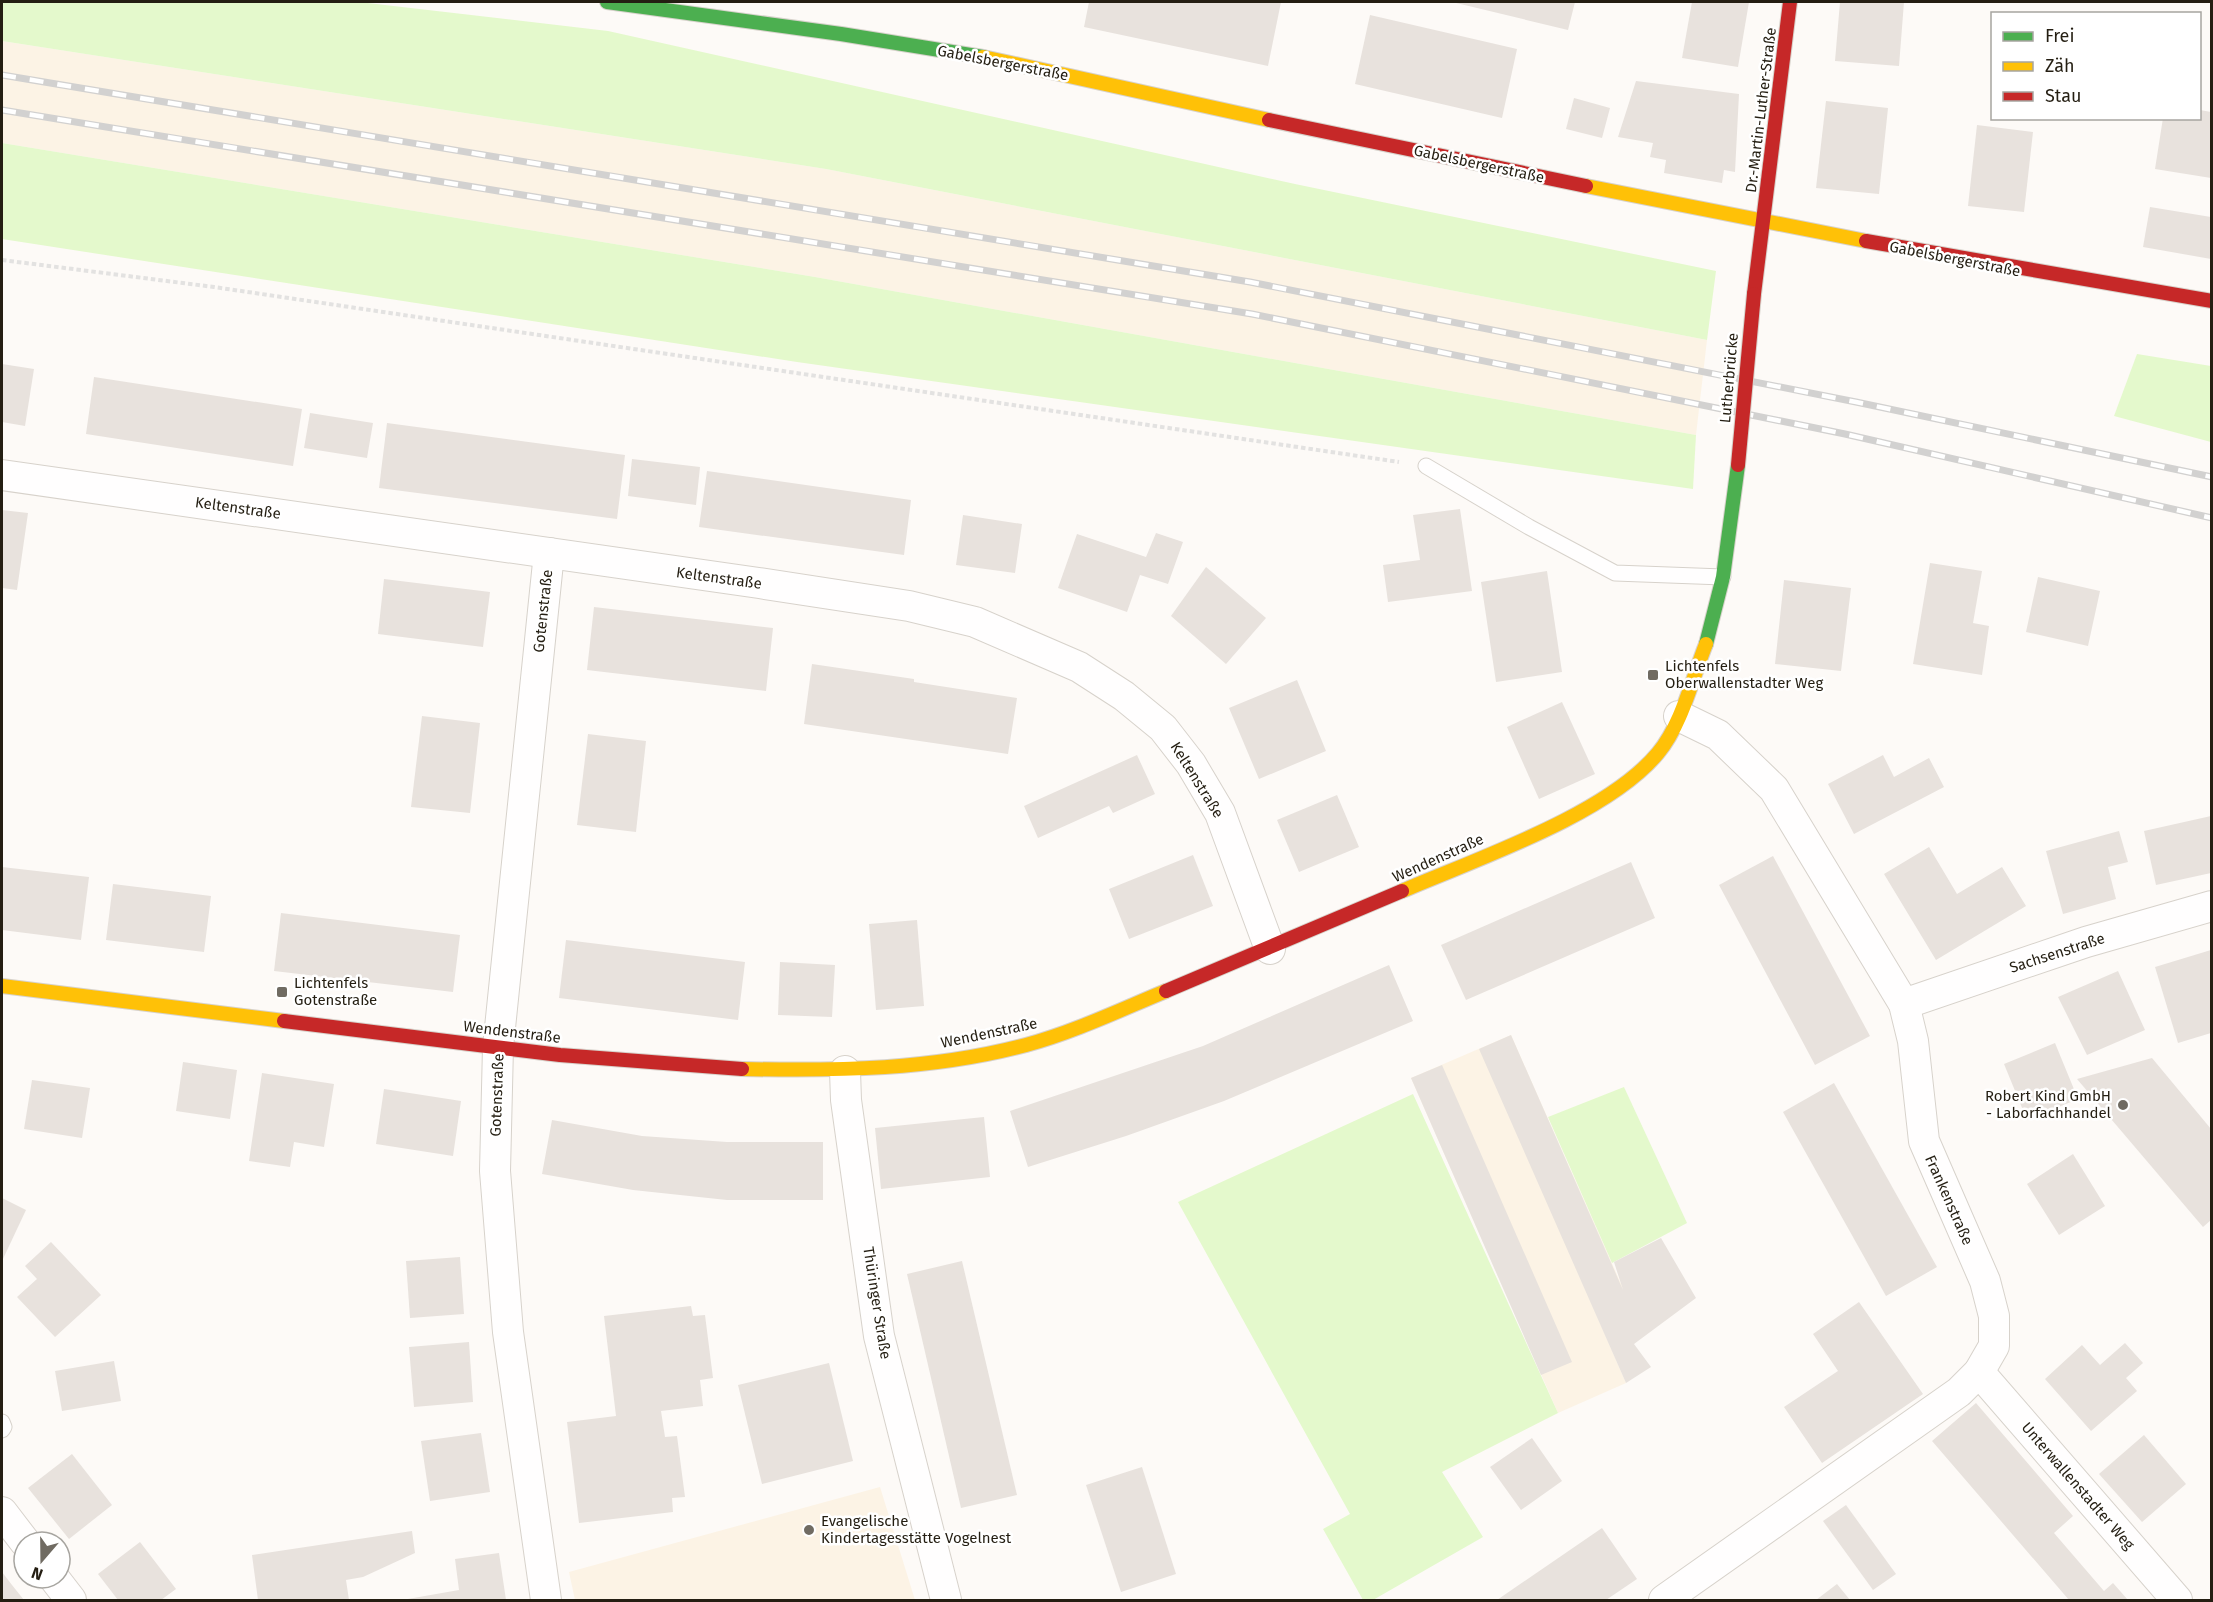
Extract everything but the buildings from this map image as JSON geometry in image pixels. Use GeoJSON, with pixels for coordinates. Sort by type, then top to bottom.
{"type":"FeatureCollection","features":[{"type":"Feature","properties":{"kind":"street","name":"Gabelsbergerstraße"},"geometry":{"type":"LineString","coordinates":[[608,2],[747,10],[984,57],[1280,123],[1764,223],[2020,271],[2211,301]]}},
{"type":"Feature","properties":{"kind":"street","name":"Dr.-Martin-Luther-Straße"},"geometry":{"type":"LineString","coordinates":[[1764,223],[1790,2]]}},
{"type":"Feature","properties":{"kind":"street","name":"Lutherbrücke"},"geometry":{"type":"LineString","coordinates":[[1738,465],[1754,294],[1764,223]]}},
{"type":"Feature","properties":{"kind":"street","name":"Wendenstraße"},"geometry":{"type":"LineString","coordinates":[[2,986],[498,1047],[722,1069],[845,1071],[926,1063],[1026,1045],[1094,1022],[1270,949],[1567,819],[1634,778],[1659,752],[1679,716],[1707,640],[1723,577],[1738,465]]}},
{"type":"Feature","properties":{"kind":"street","name":"Keltenstraße"},"geometry":{"type":"LineString","coordinates":[[2,475],[909,606],[975,622],[1079,668],[1124,696],[1163,728],[1191,764],[1220,813],[1270,949]]}},
{"type":"Feature","properties":{"kind":"street","name":"Gotenstraße"},"geometry":{"type":"LineString","coordinates":[[546,1600],[508,1332],[495,1171],[498,1047],[549,553]]}},
{"type":"Feature","properties":{"kind":"street","name":"Frankenstraße"},"geometry":{"type":"LineString","coordinates":[[1664,1600],[1959,1392],[1979,1372],[1994,1346],[1995,1316],[1985,1281],[1924,1141],[1913,1041],[1904,1004],[1774,789],[1718,735],[1679,716]]}},
{"type":"Feature","properties":{"kind":"street","name":"Sachsenstraße"},"geometry":{"type":"LineString","coordinates":[[1904,1004],[2086,942],[2211,906]]}},
{"type":"Feature","properties":{"kind":"street","name":"Thüringer Straße"},"geometry":{"type":"LineString","coordinates":[[845,1071],[846,1100],[879,1336],[946,1600]]}},
{"type":"Feature","properties":{"kind":"street","name":"Unterwallenstadter Weg"},"geometry":{"type":"LineString","coordinates":[[1979,1372],[2178,1600]]}},
{"type":"Feature","properties":{"kind":"street"},"geometry":{"type":"LineString","coordinates":[[2,1512],[16,1530]]}},
{"type":"Feature","properties":{"kind":"lane"},"geometry":{"type":"LineString","coordinates":[[1426,466],[1529,527],[1615,573],[1723,577]]}},
{"type":"Feature","properties":{"kind":"lane"},"geometry":{"type":"LineString","coordinates":[[2,1422],[4,1427],[2,1430]]}},
{"type":"Feature","properties":{"kind":"path"},"geometry":{"type":"LineString","coordinates":[[2,260],[214,287],[1426,466]]}},
{"type":"Feature","properties":{"kind":"shaded area"},"geometry":{"type":"Polygon","coordinates":[[[2,41],[826,169],[1707,340],[1696,435],[815,277],[2,143],[2,41]]]}},
{"type":"Feature","properties":{"kind":"shaded area"},"geometry":{"type":"Polygon","coordinates":[[[1511,1035],[1626,1295],[1594,1309],[1626,1383],[1558,1413],[1411,1078],[1511,1035]]]}},
{"type":"Feature","properties":{"kind":"shaded area","name":"Evangelische Kindertagesstätte Vogelnest"},"geometry":{"type":"Polygon","coordinates":[[[880,1487],[915,1600],[575,1600],[569,1572],[880,1487]]]}},
{"type":"Feature","properties":{"kind":"green space"},"geometry":{"type":"Polygon","coordinates":[[[2,2],[359,2],[608,31],[1295,184],[1716,271],[1707,340],[826,169],[2,41],[2,2]]]}},
{"type":"Feature","properties":{"kind":"green space"},"geometry":{"type":"Polygon","coordinates":[[[2,143],[815,277],[1696,435],[1693,489],[797,362],[2,239],[2,143]]]}},
{"type":"Feature","properties":{"kind":"green space"},"geometry":{"type":"Polygon","coordinates":[[[2137,354],[2211,366],[2211,442],[2114,416],[2137,354]]]}},
{"type":"Feature","properties":{"kind":"green space"},"geometry":{"type":"Polygon","coordinates":[[[1624,1087],[1687,1223],[1612,1263],[1548,1117],[1624,1087]]]}},
{"type":"Feature","properties":{"kind":"green space"},"geometry":{"type":"Polygon","coordinates":[[[1413,1094],[1558,1413],[1442,1472],[1483,1537],[1373,1600],[1363,1600],[1323,1529],[1350,1514],[1178,1202],[1413,1094]]]}},
{"type":"Feature","properties":{"kind":"railway"},"geometry":{"type":"LineString","coordinates":[[2,75],[1250,282],[1856,402],[2212,477]]}},
{"type":"Feature","properties":{"kind":"railway"},"geometry":{"type":"LineString","coordinates":[[2,110],[1252,314],[1845,434],[2212,518]]}},
{"type":"Feature","properties":{"kind":"traffic: fast"},"geometry":{"type":"LineString","coordinates":[[607,2],[841,34],[983,57]]}},
{"type":"Feature","properties":{"kind":"traffic: fast"},"geometry":{"type":"LineString","coordinates":[[1706,644],[1723,577],[1738,465]]}},
{"type":"Feature","properties":{"kind":"traffic: slow"},"geometry":{"type":"LineString","coordinates":[[983,57],[1269,120]]}},
{"type":"Feature","properties":{"kind":"traffic: slow"},"geometry":{"type":"LineString","coordinates":[[1586,186],[1866,241]]}},
{"type":"Feature","properties":{"kind":"traffic: slow"},"geometry":{"type":"LineString","coordinates":[[1402,891],[1539,833],[1607,796],[1635,775],[1658,753],[1674,729],[1706,644]]}},
{"type":"Feature","properties":{"kind":"traffic: slow"},"geometry":{"type":"LineString","coordinates":[[2,986],[284,1021]]}},
{"type":"Feature","properties":{"kind":"traffic: slow"},"geometry":{"type":"LineString","coordinates":[[742,1069],[849,1069],[956,1060],[1026,1045],[1062,1034],[1166,991]]}},
{"type":"Feature","properties":{"kind":"traffic: jam"},"geometry":{"type":"LineString","coordinates":[[1754,294],[1790,2]]}},
{"type":"Feature","properties":{"kind":"traffic: jam"},"geometry":{"type":"LineString","coordinates":[[1269,120],[1586,186]]}},
{"type":"Feature","properties":{"kind":"traffic: jam"},"geometry":{"type":"LineString","coordinates":[[1866,241],[2212,301]]}},
{"type":"Feature","properties":{"kind":"traffic: jam"},"geometry":{"type":"LineString","coordinates":[[1738,465],[1754,294]]}},
{"type":"Feature","properties":{"kind":"traffic: jam"},"geometry":{"type":"LineString","coordinates":[[1166,991],[1402,891]]}},
{"type":"Feature","properties":{"kind":"traffic: jam"},"geometry":{"type":"LineString","coordinates":[[284,1021],[560,1055],[742,1069]]}},
{"type":"Feature","properties":{"kind":"place","name":"Lichtenfels Oberwallenstadter Weg"},"geometry":{"type":"Point","coordinates":[1653,675]}},
{"type":"Feature","properties":{"kind":"place","name":"Lichtenfels Gotenstraße"},"geometry":{"type":"Point","coordinates":[282,992]}},
{"type":"Feature","properties":{"kind":"place","name":"Robert Kind GmbH - Laborfachhandel"},"geometry":{"type":"Point","coordinates":[2123,1105]}},
{"type":"Feature","properties":{"kind":"place","name":"Evangelische Kindertagesstätte Vogelnest"},"geometry":{"type":"Point","coordinates":[809,1530]}}]}
